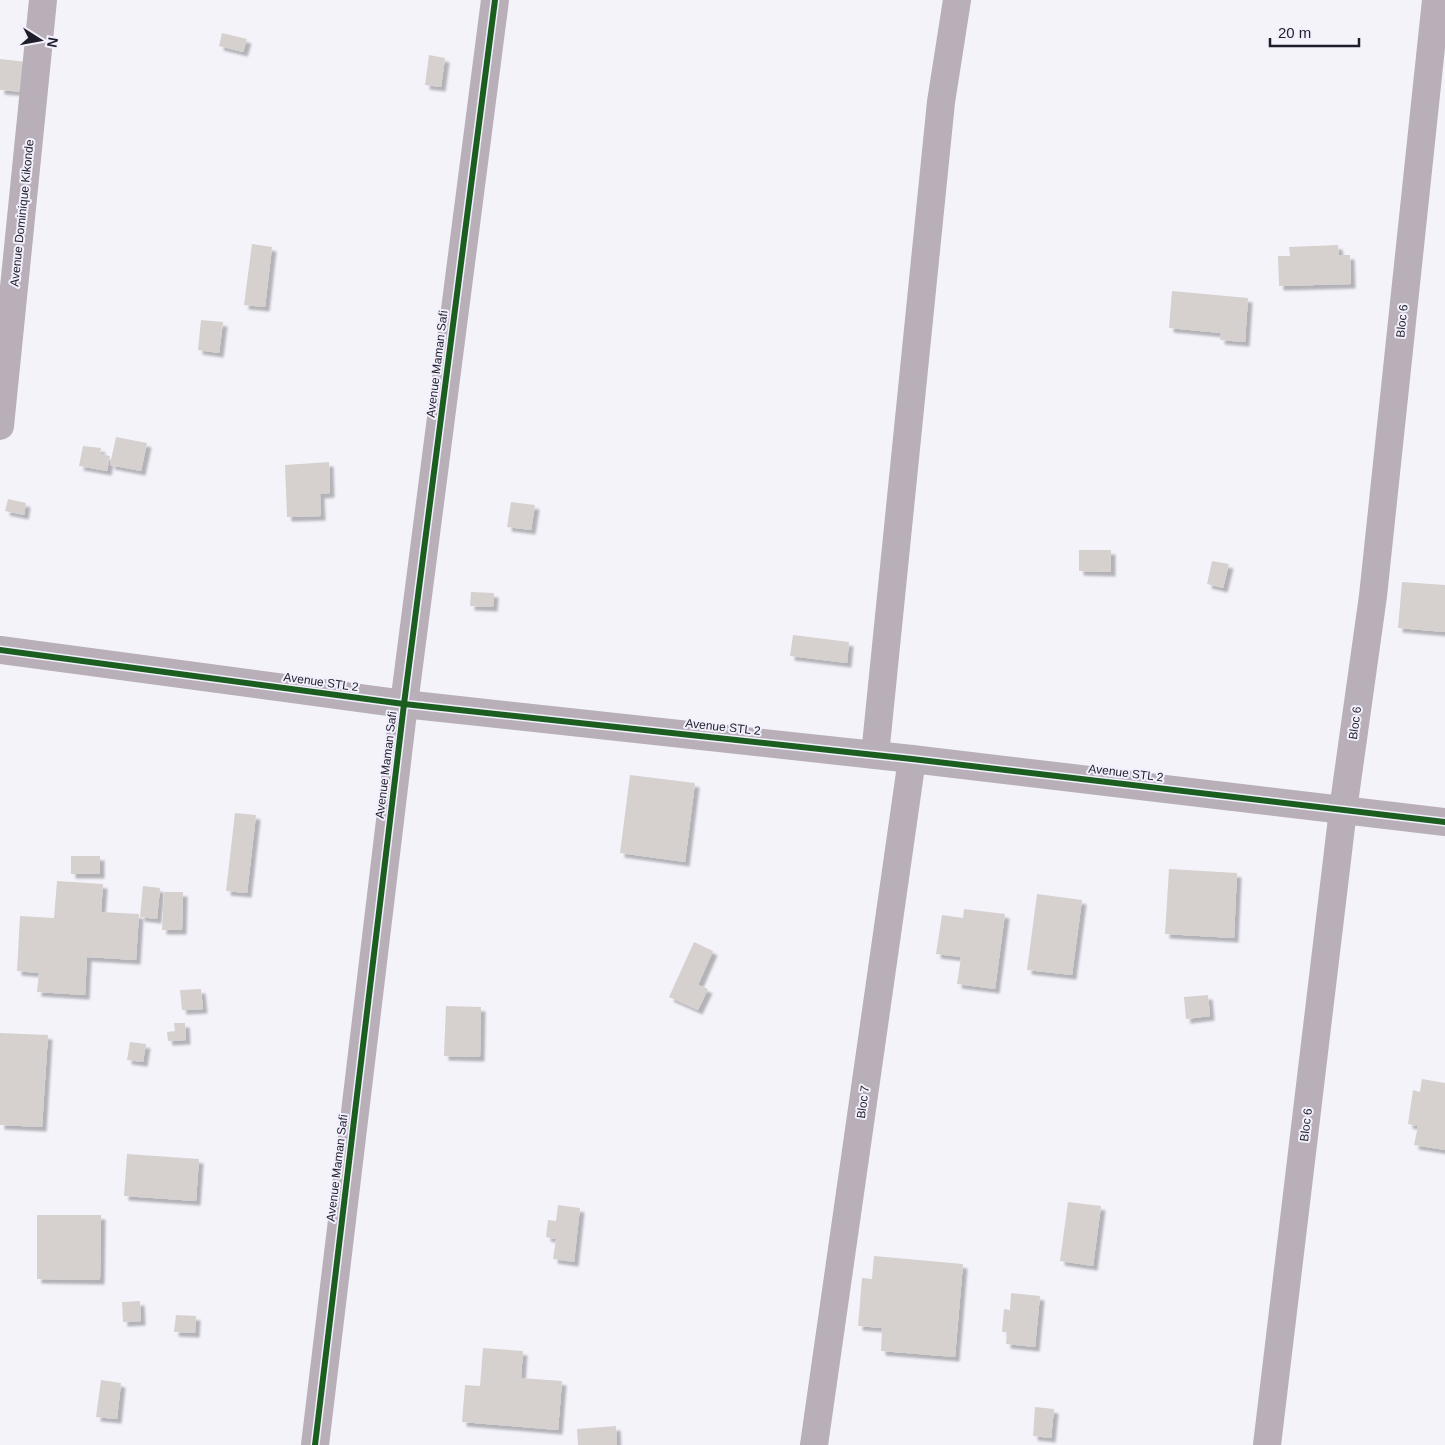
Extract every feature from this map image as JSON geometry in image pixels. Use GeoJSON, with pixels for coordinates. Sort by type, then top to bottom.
{"type":"FeatureCollection","features":[{"type":"Feature","properties":{"kind":"street","name":"Avenue Dominique Kikonde"},"geometry":{"type":"LineString","coordinates":[[0,426],[43,0]]}},
{"type":"Feature","properties":{"kind":"street","name":"Avenue Maman Safi"},"geometry":{"type":"LineString","coordinates":[[316,1445],[404,704],[495,0]]}},
{"type":"Feature","properties":{"kind":"street"},"geometry":{"type":"LineString","coordinates":[[876,755],[941,102],[957,0]]}},
{"type":"Feature","properties":{"kind":"street","name":"Bloc 6"},"geometry":{"type":"LineString","coordinates":[[1268,1445],[1343,810],[1373,596],[1436,0]]}},
{"type":"Feature","properties":{"kind":"street","name":"Avenue STL 2"},"geometry":{"type":"LineString","coordinates":[[0,650],[404,704],[912,759],[1445,822]]}},
{"type":"Feature","properties":{"kind":"street","name":"Bloc 7"},"geometry":{"type":"LineString","coordinates":[[814,1445],[912,759]]}},
{"type":"Feature","properties":{"kind":"building"},"geometry":{"type":"Polygon","coordinates":[[[222,33],[247,39],[243,52],[219,46],[222,33]]]}},
{"type":"Feature","properties":{"kind":"building"},"geometry":{"type":"Polygon","coordinates":[[[429,55],[445,58],[441,87],[425,85],[429,55]]]}},
{"type":"Feature","properties":{"kind":"building"},"geometry":{"type":"Polygon","coordinates":[[[0,59],[27,62],[24,92],[0,90],[0,59]]]}},
{"type":"Feature","properties":{"kind":"building"},"geometry":{"type":"Polygon","coordinates":[[[252,244],[272,247],[265,307],[244,305],[252,244]]]}},
{"type":"Feature","properties":{"kind":"building"},"geometry":{"type":"Polygon","coordinates":[[[1338,245],[1339,255],[1350,255],[1351,284],[1279,286],[1278,256],[1290,256],[1289,247],[1338,245]]]}},
{"type":"Feature","properties":{"kind":"building"},"geometry":{"type":"Polygon","coordinates":[[[1172,291],[1248,298],[1245,342],[1220,340],[1221,333],[1169,328],[1172,291]]]}},
{"type":"Feature","properties":{"kind":"building"},"geometry":{"type":"Polygon","coordinates":[[[201,320],[223,322],[219,353],[198,350],[201,320]]]}},
{"type":"Feature","properties":{"kind":"building"},"geometry":{"type":"Polygon","coordinates":[[[116,437],[147,443],[141,471],[110,465],[116,437]]]}},
{"type":"Feature","properties":{"kind":"building"},"geometry":{"type":"Polygon","coordinates":[[[83,446],[101,448],[100,454],[110,456],[107,471],[79,466],[83,446]]]}},
{"type":"Feature","properties":{"kind":"building"},"geometry":{"type":"Polygon","coordinates":[[[329,462],[330,493],[320,494],[321,516],[287,517],[285,465],[329,462]]]}},
{"type":"Feature","properties":{"kind":"building"},"geometry":{"type":"Polygon","coordinates":[[[8,499],[26,503],[24,515],[5,511],[8,499]]]}},
{"type":"Feature","properties":{"kind":"building"},"geometry":{"type":"Polygon","coordinates":[[[511,502],[535,505],[531,530],[507,527],[511,502]]]}},
{"type":"Feature","properties":{"kind":"building"},"geometry":{"type":"Polygon","coordinates":[[[1079,550],[1111,550],[1111,572],[1079,571],[1079,550]]]}},
{"type":"Feature","properties":{"kind":"building"},"geometry":{"type":"Polygon","coordinates":[[[1212,561],[1229,564],[1223,588],[1207,584],[1212,561]]]}},
{"type":"Feature","properties":{"kind":"building"},"geometry":{"type":"Polygon","coordinates":[[[1402,582],[1445,585],[1445,632],[1398,628],[1402,582]]]}},
{"type":"Feature","properties":{"kind":"building"},"geometry":{"type":"Polygon","coordinates":[[[471,592],[494,593],[493,607],[470,606],[471,592]]]}},
{"type":"Feature","properties":{"kind":"building"},"geometry":{"type":"Polygon","coordinates":[[[793,635],[849,642],[847,663],[790,656],[793,635]]]}},
{"type":"Feature","properties":{"kind":"building"},"geometry":{"type":"Polygon","coordinates":[[[630,775],[695,783],[685,862],[620,853],[630,775]]]}},
{"type":"Feature","properties":{"kind":"building"},"geometry":{"type":"Polygon","coordinates":[[[235,813],[256,815],[247,893],[226,891],[235,813]]]}},
{"type":"Feature","properties":{"kind":"building"},"geometry":{"type":"Polygon","coordinates":[[[71,856],[100,856],[100,874],[71,874],[71,856]]]}},
{"type":"Feature","properties":{"kind":"building"},"geometry":{"type":"Polygon","coordinates":[[[1169,869],[1237,873],[1234,938],[1165,934],[1169,869]]]}},
{"type":"Feature","properties":{"kind":"building"},"geometry":{"type":"Polygon","coordinates":[[[57,881],[103,884],[101,912],[139,914],[136,960],[87,957],[85,995],[37,992],[39,973],[17,971],[20,916],[54,918],[57,881]]]}},
{"type":"Feature","properties":{"kind":"building"},"geometry":{"type":"Polygon","coordinates":[[[143,886],[160,888],[157,919],[140,917],[143,886]]]}},
{"type":"Feature","properties":{"kind":"building"},"geometry":{"type":"Polygon","coordinates":[[[164,892],[183,892],[182,930],[162,930],[164,892]]]}},
{"type":"Feature","properties":{"kind":"building"},"geometry":{"type":"Polygon","coordinates":[[[1037,894],[1082,900],[1072,975],[1027,970],[1037,894]]]}},
{"type":"Feature","properties":{"kind":"building"},"geometry":{"type":"Polygon","coordinates":[[[964,909],[1005,914],[995,989],[957,984],[961,957],[936,954],[942,915],[963,918],[964,909]]]}},
{"type":"Feature","properties":{"kind":"building"},"geometry":{"type":"Polygon","coordinates":[[[694,942],[713,951],[698,985],[708,989],[698,1010],[669,997],[694,942]]]}},
{"type":"Feature","properties":{"kind":"building"},"geometry":{"type":"Polygon","coordinates":[[[201,989],[203,1009],[182,1010],[180,990],[201,989]]]}},
{"type":"Feature","properties":{"kind":"building"},"geometry":{"type":"Polygon","coordinates":[[[1208,995],[1210,1016],[1186,1019],[1184,997],[1208,995]]]}},
{"type":"Feature","properties":{"kind":"building"},"geometry":{"type":"Polygon","coordinates":[[[446,1006],[481,1007],[480,1057],[444,1056],[446,1006]]]}},
{"type":"Feature","properties":{"kind":"building"},"geometry":{"type":"Polygon","coordinates":[[[174,1023],[185,1023],[186,1040],[168,1041],[167,1032],[175,1031],[174,1023]]]}},
{"type":"Feature","properties":{"kind":"building"},"geometry":{"type":"Polygon","coordinates":[[[0,1033],[48,1035],[42,1127],[0,1125],[0,1033]]]}},
{"type":"Feature","properties":{"kind":"building"},"geometry":{"type":"Polygon","coordinates":[[[130,1042],[146,1044],[143,1062],[127,1060],[130,1042]]]}},
{"type":"Feature","properties":{"kind":"building"},"geometry":{"type":"Polygon","coordinates":[[[1422,1079],[1445,1083],[1445,1150],[1414,1145],[1418,1126],[1408,1124],[1413,1090],[1420,1092],[1422,1079]]]}},
{"type":"Feature","properties":{"kind":"building"},"geometry":{"type":"Polygon","coordinates":[[[127,1154],[199,1159],[196,1201],[124,1196],[127,1154]]]}},
{"type":"Feature","properties":{"kind":"building"},"geometry":{"type":"Polygon","coordinates":[[[1068,1202],[1101,1206],[1093,1266],[1060,1261],[1068,1202]]]}},
{"type":"Feature","properties":{"kind":"building"},"geometry":{"type":"Polygon","coordinates":[[[558,1205],[580,1208],[574,1262],[553,1259],[556,1239],[546,1237],[548,1220],[556,1221],[558,1205]]]}},
{"type":"Feature","properties":{"kind":"building"},"geometry":{"type":"Polygon","coordinates":[[[37,1215],[101,1215],[100,1280],[37,1279],[37,1215]]]}},
{"type":"Feature","properties":{"kind":"building"},"geometry":{"type":"Polygon","coordinates":[[[874,1256],[963,1264],[955,1357],[881,1351],[882,1328],[858,1326],[862,1278],[872,1279],[874,1256]]]}},
{"type":"Feature","properties":{"kind":"building"},"geometry":{"type":"Polygon","coordinates":[[[1011,1293],[1040,1296],[1035,1347],[1006,1344],[1007,1332],[1002,1332],[1004,1309],[1010,1310],[1011,1293]]]}},
{"type":"Feature","properties":{"kind":"building"},"geometry":{"type":"Polygon","coordinates":[[[140,1301],[141,1321],[123,1322],[122,1302],[140,1301]]]}},
{"type":"Feature","properties":{"kind":"building"},"geometry":{"type":"Polygon","coordinates":[[[176,1315],[196,1316],[195,1333],[174,1332],[176,1315]]]}},
{"type":"Feature","properties":{"kind":"building"},"geometry":{"type":"Polygon","coordinates":[[[483,1348],[523,1351],[521,1378],[562,1381],[558,1430],[462,1422],[465,1385],[480,1386],[483,1348]]]}},
{"type":"Feature","properties":{"kind":"building"},"geometry":{"type":"Polygon","coordinates":[[[101,1380],[121,1383],[117,1419],[96,1417],[101,1380]]]}},
{"type":"Feature","properties":{"kind":"building"},"geometry":{"type":"Polygon","coordinates":[[[1035,1407],[1054,1409],[1051,1438],[1033,1436],[1035,1407]]]}},
{"type":"Feature","properties":{"kind":"building"},"geometry":{"type":"Polygon","coordinates":[[[616,1426],[617,1445],[578,1445],[577,1429],[616,1426]]]}},
{"type":"Feature","properties":{"kind":"cycle path"},"geometry":{"type":"LineString","coordinates":[[315,1445],[404,704],[495,0]]}},
{"type":"Feature","properties":{"kind":"cycle path"},"geometry":{"type":"LineString","coordinates":[[0,650],[404,704],[912,759],[1445,822]]}}]}
